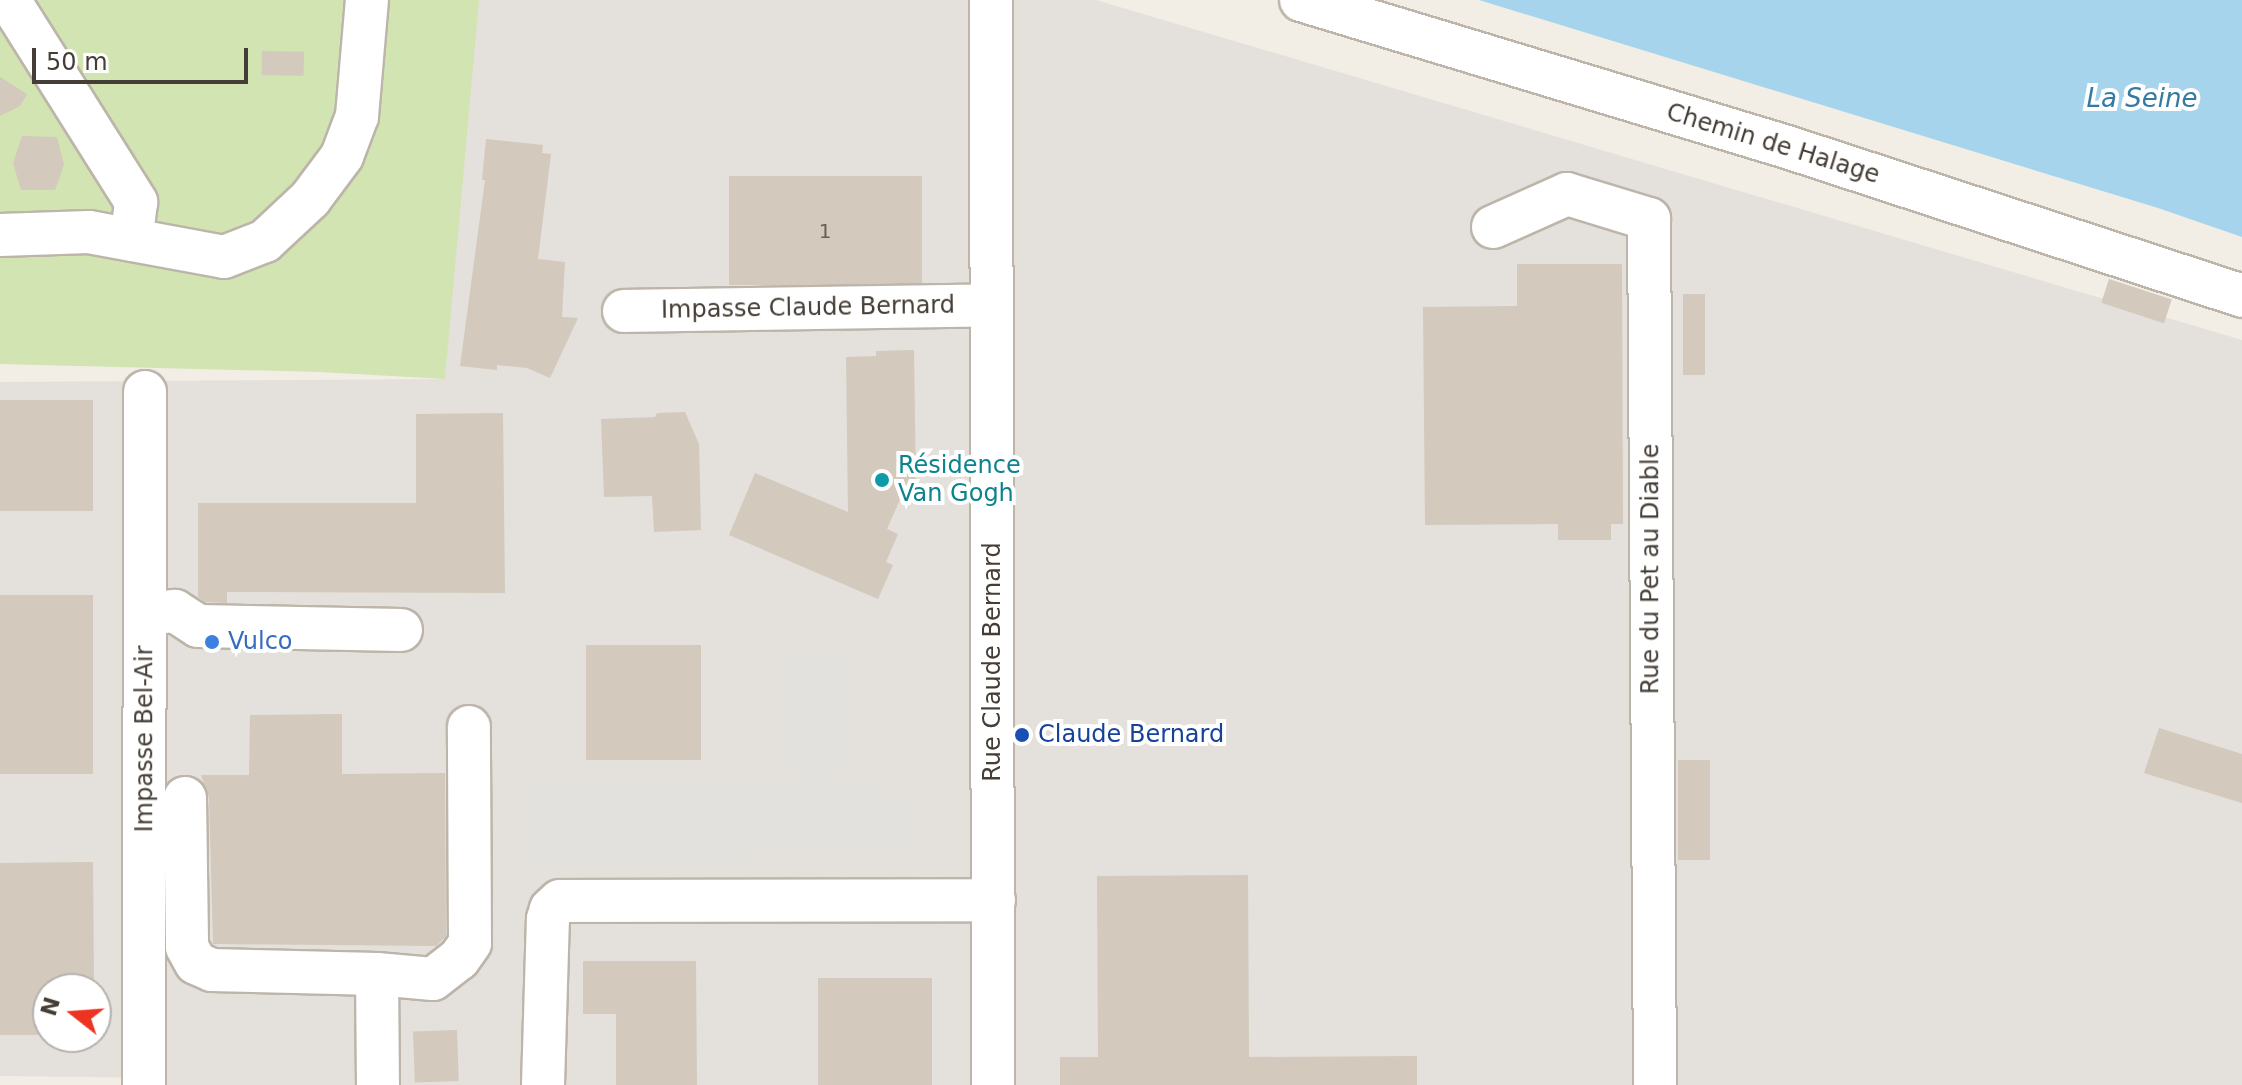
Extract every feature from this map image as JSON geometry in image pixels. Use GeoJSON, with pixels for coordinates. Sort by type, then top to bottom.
{"type":"FeatureCollection","features":[{"type":"Feature","properties":{"kind":"street"},"geometry":{"type":"LineString","coordinates":[[9,0],[136,202],[131,240]]}},
{"type":"Feature","properties":{"kind":"street"},"geometry":{"type":"LineString","coordinates":[[0,235],[89,232],[224,257],[265,241],[310,199],[342,156],[357,116],[367,0]]}},
{"type":"Feature","properties":{"kind":"street","name":"Rue Claude Bernard"},"geometry":{"type":"LineString","coordinates":[[991,0],[993,1085]]}},
{"type":"Feature","properties":{"kind":"street","name":"Chemin de Halage"},"geometry":{"type":"LineString","coordinates":[[1301,0],[1801,152],[2242,296]]}},
{"type":"Feature","properties":{"kind":"street","name":"Rue du Pet au Diable"},"geometry":{"type":"LineString","coordinates":[[1493,227],[1567,194],[1649,219],[1655,1085]]}},
{"type":"Feature","properties":{"kind":"street","name":"Impasse Claude Bernard"},"geometry":{"type":"LineString","coordinates":[[624,311],[992,305]]}},
{"type":"Feature","properties":{"kind":"street","name":"Impasse Bel-Air"},"geometry":{"type":"LineString","coordinates":[[144,1085],[145,392]]}},
{"type":"Feature","properties":{"kind":"street"},"geometry":{"type":"LineString","coordinates":[[145,614],[175,611],[198,626],[401,630]]}},
{"type":"Feature","properties":{"kind":"street"},"geometry":{"type":"LineString","coordinates":[[185,798],[187,947],[196,963],[212,970],[377,974],[433,979],[459,959],[470,943],[469,727]]}},
{"type":"Feature","properties":{"kind":"street"},"geometry":{"type":"LineString","coordinates":[[543,1085],[548,919],[551,909],[560,901],[994,900]]}},
{"type":"Feature","properties":{"kind":"street"},"geometry":{"type":"LineString","coordinates":[[377,974],[378,1085]]}},
{"type":"Feature","properties":{"kind":"shaded area"},"geometry":{"type":"Polygon","coordinates":[[[473,0],[1096,0],[2242,340],[2242,1085],[160,1085],[160,1078],[0,1076],[0,382],[445,379],[473,0]]]}},
{"type":"Feature","properties":{"kind":"shaded area"},"geometry":{"type":"Polygon","coordinates":[[[776,658],[841,658],[843,772],[825,773],[824,785],[877,786],[877,805],[914,806],[914,854],[525,859],[524,789],[802,783],[801,775],[780,773],[776,658]]]}},
{"type":"Feature","properties":{"kind":"green space"},"geometry":{"type":"Polygon","coordinates":[[[0,0],[479,0],[445,379],[319,372],[0,364],[0,0]]]}},
{"type":"Feature","properties":{"kind":"water","name":"La Seine"},"geometry":{"type":"Polygon","coordinates":[[[1479,0],[2242,0],[2242,237],[2158,208],[1479,0]]]}},
{"type":"Feature","properties":{"kind":"building"},"geometry":{"type":"Polygon","coordinates":[[[262,51],[304,52],[304,76],[262,75],[262,51]]]}},
{"type":"Feature","properties":{"kind":"building"},"geometry":{"type":"Polygon","coordinates":[[[0,77],[27,94],[20,106],[0,116],[0,77]]]}},
{"type":"Feature","properties":{"kind":"building"},"geometry":{"type":"Polygon","coordinates":[[[22,136],[57,137],[64,165],[55,190],[21,190],[13,163],[22,136]]]}},
{"type":"Feature","properties":{"kind":"building"},"geometry":{"type":"Polygon","coordinates":[[[486,139],[543,145],[542,153],[551,154],[538,259],[565,262],[562,317],[578,318],[550,378],[527,368],[497,365],[497,370],[460,366],[485,180],[482,180],[486,139]]]}},
{"type":"Feature","properties":{"kind":"building"},"geometry":{"type":"Polygon","coordinates":[[[729,176],[922,176],[922,285],[729,285],[729,176]]]}},
{"type":"Feature","properties":{"kind":"building"},"geometry":{"type":"Polygon","coordinates":[[[1517,264],[1622,264],[1623,524],[1611,524],[1611,540],[1558,540],[1558,524],[1425,525],[1423,307],[1517,306],[1517,264]]]}},
{"type":"Feature","properties":{"kind":"building"},"geometry":{"type":"Polygon","coordinates":[[[2109,279],[2172,299],[2164,323],[2101,303],[2109,279]]]}},
{"type":"Feature","properties":{"kind":"building"},"geometry":{"type":"Polygon","coordinates":[[[1683,294],[1705,294],[1705,375],[1683,375],[1683,294]]]}},
{"type":"Feature","properties":{"kind":"building","name":"Résidence Van Gogh"},"geometry":{"type":"Polygon","coordinates":[[[914,350],[916,488],[905,488],[887,529],[898,534],[886,562],[893,565],[878,599],[729,535],[755,473],[848,512],[846,357],[876,356],[876,351],[914,350]]]}},
{"type":"Feature","properties":{"kind":"building"},"geometry":{"type":"Polygon","coordinates":[[[0,400],[93,400],[93,511],[0,511],[0,400]]]}},
{"type":"Feature","properties":{"kind":"building"},"geometry":{"type":"Polygon","coordinates":[[[685,412],[699,444],[701,530],[654,532],[652,496],[604,497],[601,419],[655,417],[657,413],[685,412]]]}},
{"type":"Feature","properties":{"kind":"building"},"geometry":{"type":"Polygon","coordinates":[[[503,413],[505,593],[227,592],[227,603],[205,602],[198,597],[198,503],[416,503],[416,414],[503,413]]]}},
{"type":"Feature","properties":{"kind":"building"},"geometry":{"type":"Polygon","coordinates":[[[0,595],[93,595],[93,774],[0,774],[0,595]]]}},
{"type":"Feature","properties":{"kind":"building"},"geometry":{"type":"Polygon","coordinates":[[[586,645],[701,645],[701,760],[586,760],[586,645]]]}},
{"type":"Feature","properties":{"kind":"building"},"geometry":{"type":"Polygon","coordinates":[[[342,714],[342,774],[445,773],[446,936],[436,946],[213,944],[209,798],[201,775],[249,775],[250,715],[342,714]]]}},
{"type":"Feature","properties":{"kind":"building"},"geometry":{"type":"Polygon","coordinates":[[[2159,728],[2242,754],[2242,803],[2144,773],[2159,728]]]}},
{"type":"Feature","properties":{"kind":"building"},"geometry":{"type":"Polygon","coordinates":[[[1678,760],[1710,760],[1710,860],[1678,860],[1678,760]]]}},
{"type":"Feature","properties":{"kind":"building"},"geometry":{"type":"Polygon","coordinates":[[[93,862],[94,973],[32,973],[32,1035],[0,1035],[0,863],[93,862]]]}},
{"type":"Feature","properties":{"kind":"building"},"geometry":{"type":"Polygon","coordinates":[[[1248,875],[1249,1057],[1417,1056],[1417,1085],[1060,1085],[1060,1057],[1098,1057],[1097,876],[1248,875]]]}},
{"type":"Feature","properties":{"kind":"building"},"geometry":{"type":"Polygon","coordinates":[[[583,961],[696,961],[697,1085],[616,1085],[616,1014],[583,1014],[583,961]]]}},
{"type":"Feature","properties":{"kind":"building"},"geometry":{"type":"Polygon","coordinates":[[[818,978],[932,978],[932,1085],[818,1085],[818,978]]]}},
{"type":"Feature","properties":{"kind":"building"},"geometry":{"type":"Polygon","coordinates":[[[457,1030],[459,1081],[415,1083],[413,1032],[457,1030]]]}},
{"type":"Feature","properties":{"kind":"place","name":"Résidence Van Gogh"},"geometry":{"type":"Point","coordinates":[882,480]}},
{"type":"Feature","properties":{"kind":"place","name":"Vulco"},"geometry":{"type":"Point","coordinates":[212,642]}},
{"type":"Feature","properties":{"kind":"place","name":"Claude Bernard"},"geometry":{"type":"Point","coordinates":[1022,735]}}]}
